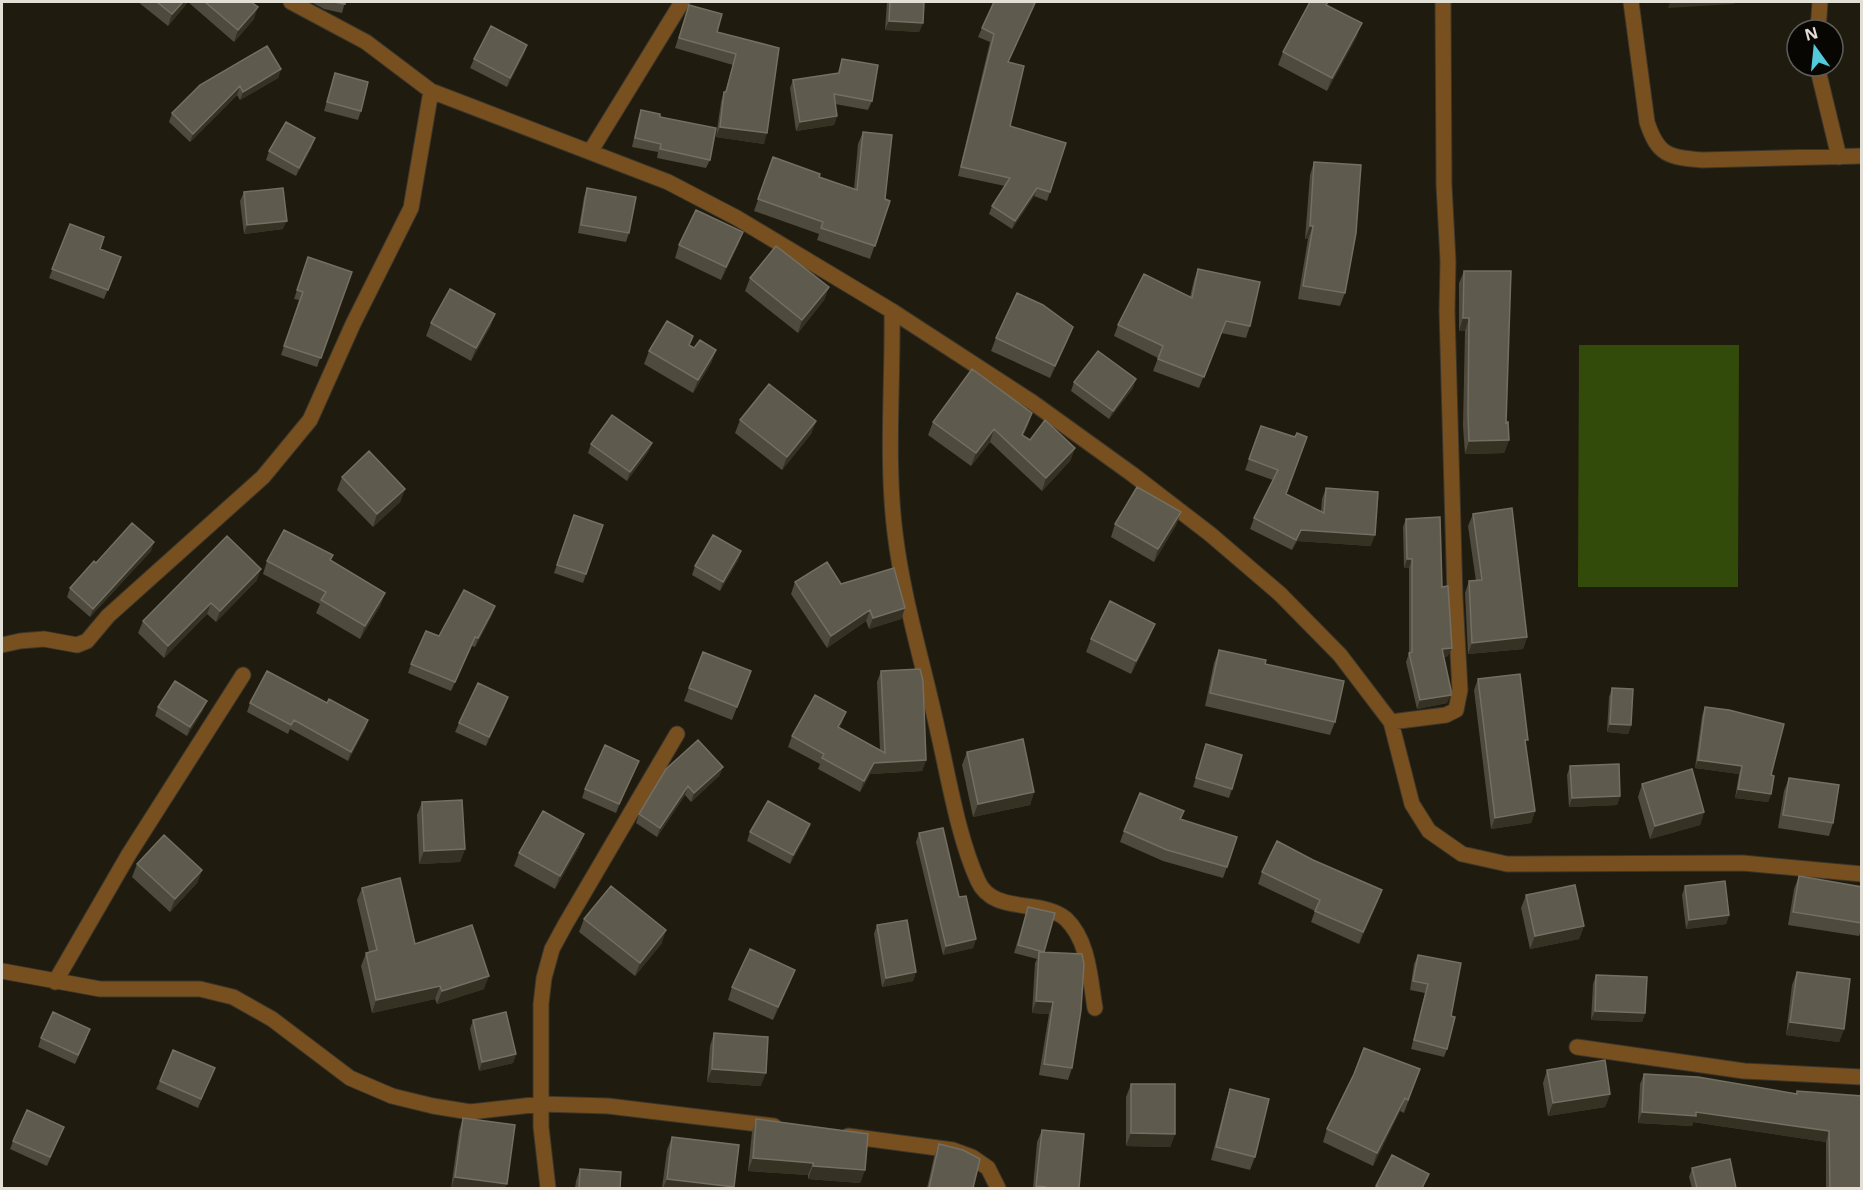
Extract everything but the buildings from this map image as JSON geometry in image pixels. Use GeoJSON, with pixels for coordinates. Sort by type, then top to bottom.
{"type":"FeatureCollection","features":[{"type":"Feature","properties":{"kind":"street"},"geometry":{"type":"LineString","coordinates":[[291,2],[366,42],[431,91],[668,182],[737,218],[892,311],[1032,402],[1132,474],[1210,534],[1280,594],[1340,655],[1391,722],[1412,804],[1429,831],[1462,854],[1507,864],[1743,863],[1862,874]]}},
{"type":"Feature","properties":{"kind":"street"},"geometry":{"type":"LineString","coordinates":[[590,152],[682,2]]}},
{"type":"Feature","properties":{"kind":"street"},"geometry":{"type":"LineString","coordinates":[[1391,722],[1446,715],[1456,710],[1460,690],[1455,598],[1447,311],[1443,2]]}},
{"type":"Feature","properties":{"kind":"street"},"geometry":{"type":"LineString","coordinates":[[1631,2],[1647,122],[1652,140],[1661,152],[1677,158],[1702,160],[1862,156]]}},
{"type":"Feature","properties":{"kind":"street"},"geometry":{"type":"LineString","coordinates":[[1819,18],[1820,2]]}},
{"type":"Feature","properties":{"kind":"street"},"geometry":{"type":"LineString","coordinates":[[1820,78],[1839,157]]}},
{"type":"Feature","properties":{"kind":"street"},"geometry":{"type":"LineString","coordinates":[[2,645],[44,639],[76,645],[87,641],[108,616],[264,477],[310,420],[353,324],[411,208],[431,91]]}},
{"type":"Feature","properties":{"kind":"street"},"geometry":{"type":"LineString","coordinates":[[892,311],[892,486],[895,533],[907,600],[969,859],[979,884],[988,895],[1004,902],[1050,912],[1065,918],[1076,933],[1086,955],[1095,1008]]}},
{"type":"Feature","properties":{"kind":"street"},"geometry":{"type":"LineString","coordinates":[[55,982],[123,863],[243,675]]}},
{"type":"Feature","properties":{"kind":"street"},"geometry":{"type":"LineString","coordinates":[[548,1188],[541,1127],[540,1058],[541,1004],[544,978],[552,949],[677,734]]}},
{"type":"Feature","properties":{"kind":"street"},"geometry":{"type":"LineString","coordinates":[[2,971],[100,989],[200,989],[233,997],[272,1018],[350,1078],[392,1096],[470,1112],[541,1104],[608,1106],[792,1128]]}},
{"type":"Feature","properties":{"kind":"street"},"geometry":{"type":"LineString","coordinates":[[1577,1047],[1744,1071],[1862,1077]]}},
{"type":"Feature","properties":{"kind":"street"},"geometry":{"type":"LineString","coordinates":[[838,1134],[953,1150],[972,1157],[988,1168],[998,1188]]}},
{"type":"Feature","properties":{"kind":"green space"},"geometry":{"type":"Polygon","coordinates":[[[1579,345],[1739,345],[1738,587],[1578,587],[1579,345]]]}}]}
